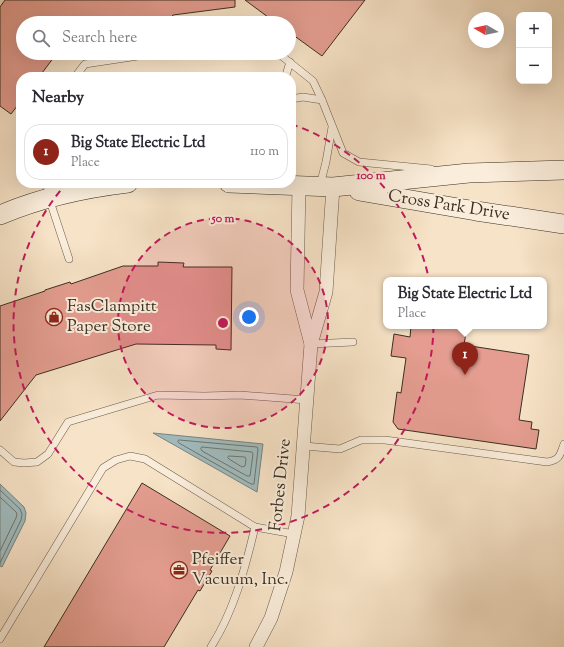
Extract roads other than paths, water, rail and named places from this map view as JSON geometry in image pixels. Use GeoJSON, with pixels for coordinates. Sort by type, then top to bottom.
{"type":"FeatureCollection","features":[{"type":"Feature","properties":{"kind":"street","name":"Cross Park Drive"},"geometry":{"type":"LineString","coordinates":[[327,187],[469,173],[564,170]]}},
{"type":"Feature","properties":{"kind":"street","name":"Cross Park Drive"},"geometry":{"type":"LineString","coordinates":[[296,186],[327,187],[564,224]]}},
{"type":"Feature","properties":{"kind":"street","name":"Forbes Drive"},"geometry":{"type":"LineString","coordinates":[[299,186],[297,290],[311,344]]}},
{"type":"Feature","properties":{"kind":"street","name":"Forbes Drive"},"geometry":{"type":"LineString","coordinates":[[256,647],[271,618],[286,572],[298,516],[311,344],[326,292],[327,187]]}},
{"type":"Feature","properties":{"kind":"street"},"geometry":{"type":"LineString","coordinates":[[0,215],[48,190],[74,188]]}},
{"type":"Feature","properties":{"kind":"lane"},"geometry":{"type":"LineString","coordinates":[[79,72],[85,64],[112,60]]}},
{"type":"Feature","properties":{"kind":"lane"},"geometry":{"type":"LineString","coordinates":[[287,60],[313,81],[343,153],[359,162],[469,173]]}},
{"type":"Feature","properties":{"kind":"lane"},"geometry":{"type":"LineString","coordinates":[[287,72],[290,62]]}},
{"type":"Feature","properties":{"kind":"lane"},"geometry":{"type":"LineString","coordinates":[[296,98],[303,97],[322,100]]}},
{"type":"Feature","properties":{"kind":"lane"},"geometry":{"type":"LineString","coordinates":[[327,187],[326,162],[332,126]]}},
{"type":"Feature","properties":{"kind":"lane"},"geometry":{"type":"LineString","coordinates":[[48,190],[69,259]]}},
{"type":"Feature","properties":{"kind":"lane"},"geometry":{"type":"LineString","coordinates":[[311,344],[353,342]]}},
{"type":"Feature","properties":{"kind":"lane"},"geometry":{"type":"LineString","coordinates":[[0,450],[14,462],[37,462],[48,454],[68,422],[158,395],[240,395],[307,400]]}},
{"type":"Feature","properties":{"kind":"lane"},"geometry":{"type":"LineString","coordinates":[[304,446],[340,449],[361,440],[385,440],[546,462],[554,461],[560,455],[564,444]]}},
{"type":"Feature","properties":{"kind":"lane"},"geometry":{"type":"LineString","coordinates":[[0,639],[103,468],[116,460],[130,456],[144,459],[255,527],[294,534]]}},
{"type":"Feature","properties":{"kind":"lane"},"geometry":{"type":"LineString","coordinates":[[211,647],[231,610],[248,557],[255,527]]}},
{"type":"Feature","properties":{"kind":"water"},"geometry":{"type":"Polygon","coordinates":[[[153,433],[263,444],[257,492],[153,433]]]}},
{"type":"Feature","properties":{"kind":"water"},"geometry":{"type":"Polygon","coordinates":[[[0,484],[24,507],[26,513],[25,521],[2,567],[0,566],[0,484]]]}},
{"type":"Feature","properties":{"kind":"place","name":"FasClampitt Paper Store"},"geometry":{"type":"Point","coordinates":[54,317]}},
{"type":"Feature","properties":{"kind":"place","name":"Big State Electric Ltd"},"geometry":{"type":"Point","coordinates":[465,375]}},
{"type":"Feature","properties":{"kind":"place","name":"Pfeiffer Vacuum, Inc."},"geometry":{"type":"Point","coordinates":[179,570]}}]}
